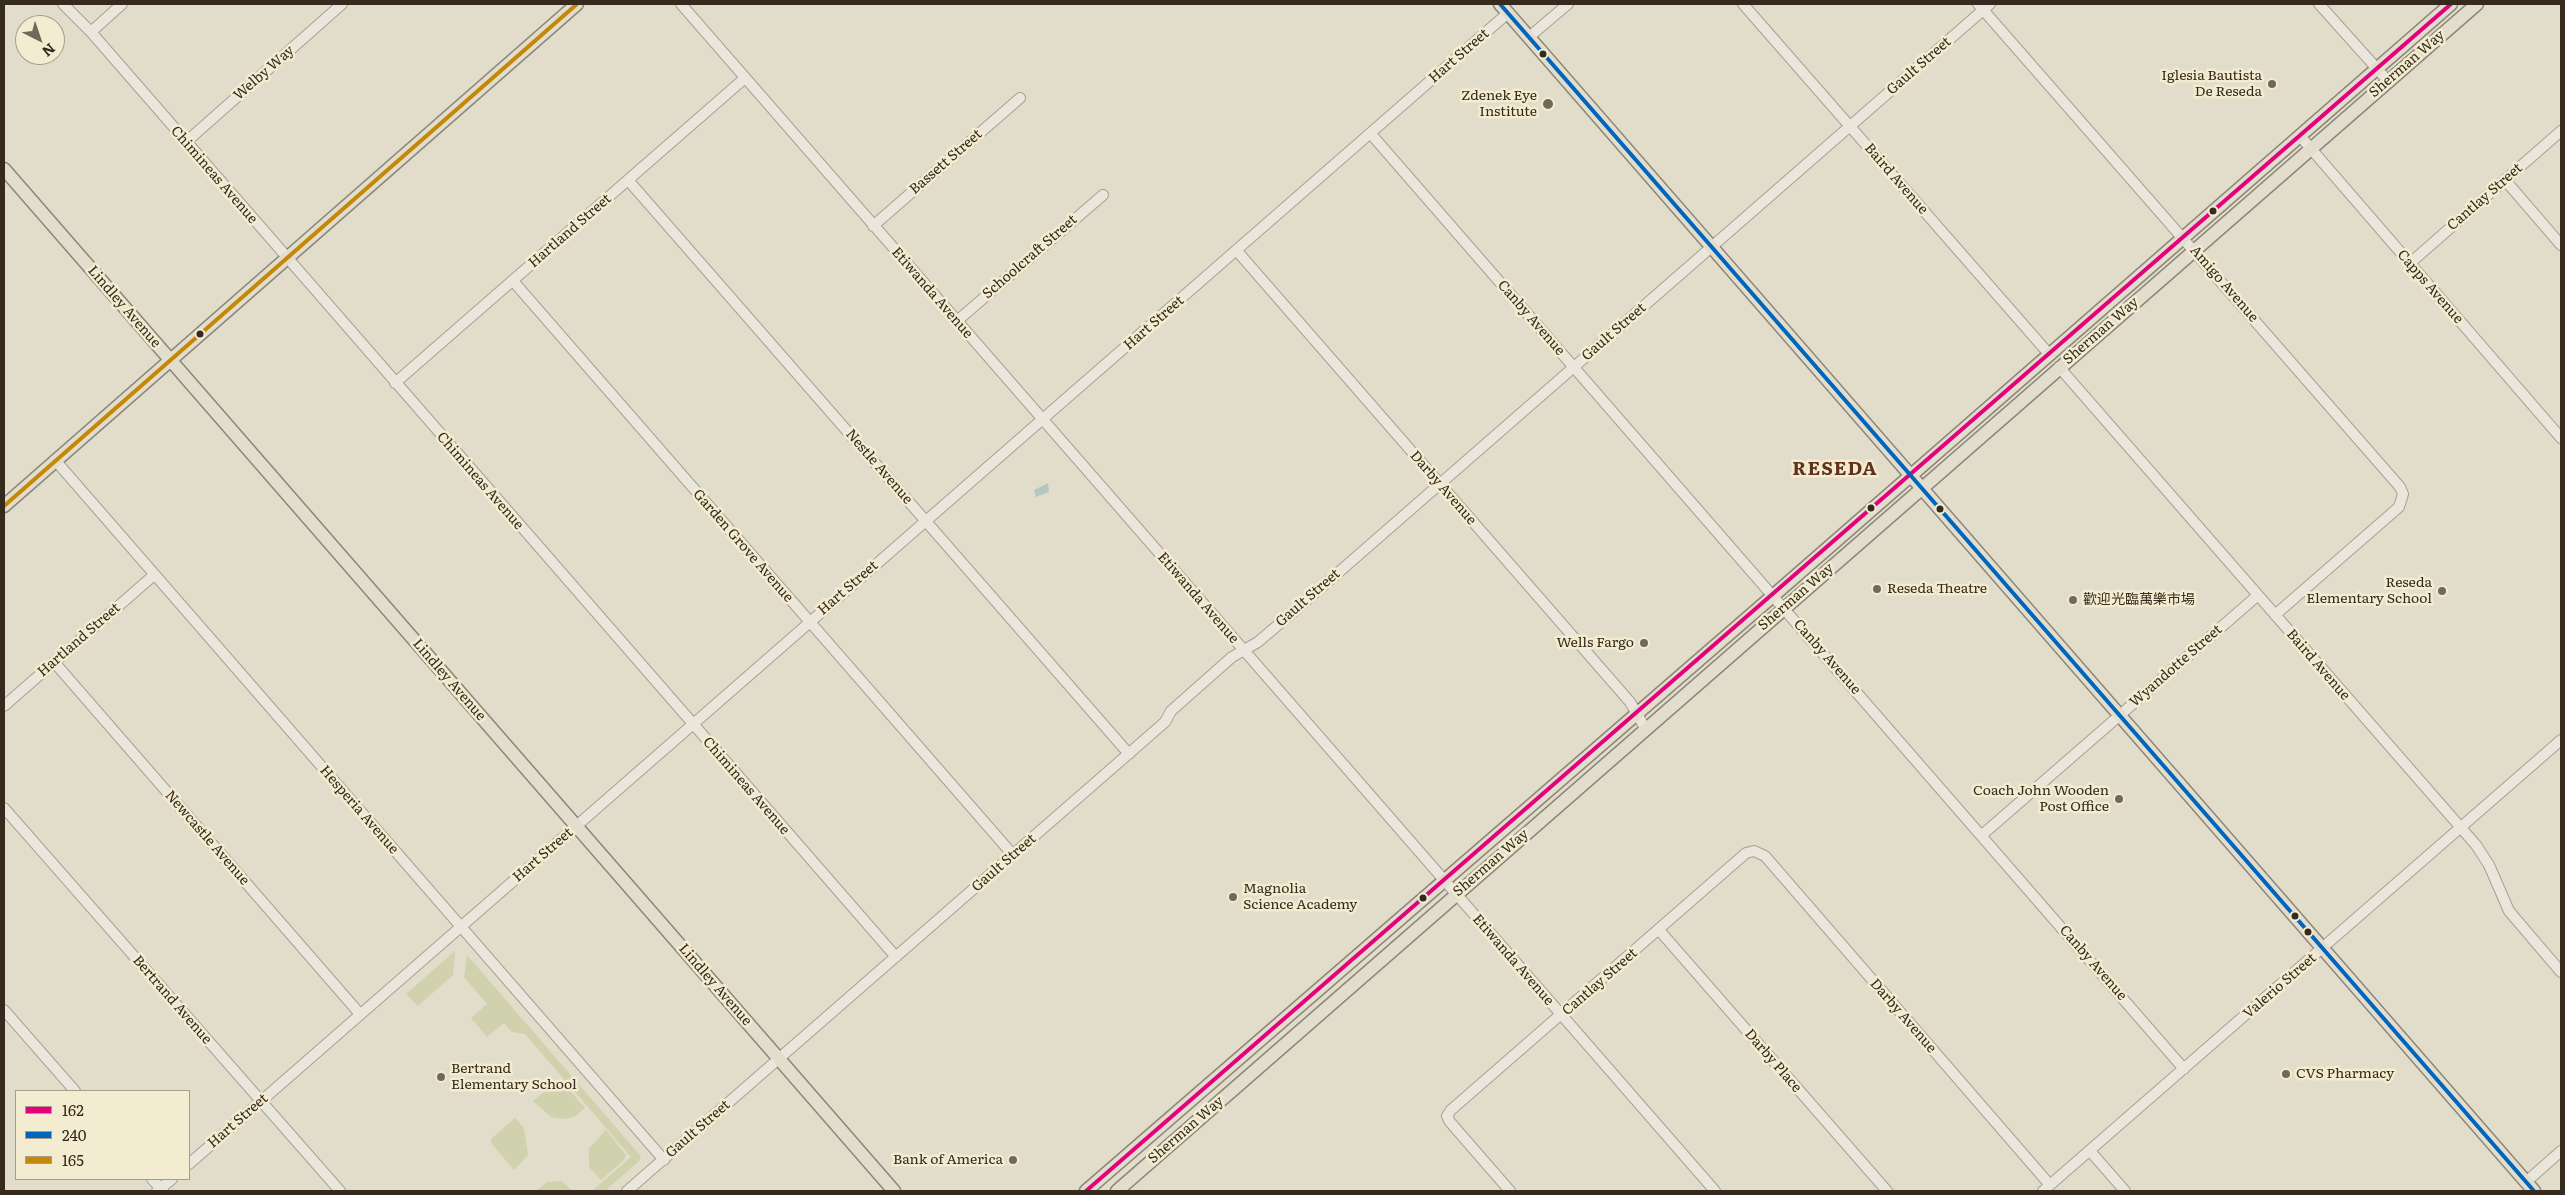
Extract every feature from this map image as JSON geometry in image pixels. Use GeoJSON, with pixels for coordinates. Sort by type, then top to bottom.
{"type":"FeatureCollection","features":[{"type":"Feature","properties":{"kind":"main road"},"geometry":{"type":"LineString","coordinates":[[4,506],[577,4]]}},
{"type":"Feature","properties":{"kind":"main road","name":"Sherman Way"},"geometry":{"type":"LineString","coordinates":[[1086,1191],[1774,595],[2451,4]]}},
{"type":"Feature","properties":{"kind":"main road","name":"Sherman Way"},"geometry":{"type":"LineString","coordinates":[[1117,1191],[1645,728],[2477,4]]}},
{"type":"Feature","properties":{"kind":"main road"},"geometry":{"type":"LineString","coordinates":[[1504,8],[2530,1186]]}},
{"type":"Feature","properties":{"kind":"main road","name":"Lindley Avenue"},"geometry":{"type":"LineString","coordinates":[[4,169],[894,1191]]}},
{"type":"Feature","properties":{"kind":"main road"},"geometry":{"type":"LineString","coordinates":[[2048,354],[2059,367]]}},
{"type":"Feature","properties":{"kind":"street","name":"Chimineas Avenue"},"geometry":{"type":"LineString","coordinates":[[63,4],[91,32],[896,957]]}},
{"type":"Feature","properties":{"kind":"street"},"geometry":{"type":"LineString","coordinates":[[91,32],[122,4]]}},
{"type":"Feature","properties":{"kind":"street","name":"Welby Way"},"geometry":{"type":"LineString","coordinates":[[186,142],[342,4]]}},
{"type":"Feature","properties":{"kind":"street","name":"Etiwanda Avenue"},"geometry":{"type":"LineString","coordinates":[[681,4],[1715,1191]]}},
{"type":"Feature","properties":{"kind":"street"},"geometry":{"type":"LineString","coordinates":[[1529,37],[1568,4]]}},
{"type":"Feature","properties":{"kind":"street","name":"Baird Avenue"},"geometry":{"type":"LineString","coordinates":[[1743,4],[2048,354]]}},
{"type":"Feature","properties":{"kind":"street"},"geometry":{"type":"LineString","coordinates":[[2319,4],[2388,81]]}},
{"type":"Feature","properties":{"kind":"street","name":"Gault Street"},"geometry":{"type":"LineString","coordinates":[[627,1191],[1129,754],[1165,722],[1171,711],[1232,657],[1258,642],[1712,247],[1984,6]]}},
{"type":"Feature","properties":{"kind":"street","name":"Amigo Avenue"},"geometry":{"type":"LineString","coordinates":[[1984,6],[2400,487],[2402,501],[2399,507],[2275,615]]}},
{"type":"Feature","properties":{"kind":"street","name":"Hart Street"},"geometry":{"type":"LineString","coordinates":[[190,1163],[1371,134],[1504,8]]}},
{"type":"Feature","properties":{"kind":"street","name":"Hartland Street"},"geometry":{"type":"LineString","coordinates":[[395,383],[744,78]]}},
{"type":"Feature","properties":{"kind":"street","name":"Bassett Street"},"geometry":{"type":"LineString","coordinates":[[873,226],[1020,98]]}},
{"type":"Feature","properties":{"kind":"street","name":"Cantlay Street"},"geometry":{"type":"LineString","coordinates":[[2409,264],[2561,131]]}},
{"type":"Feature","properties":{"kind":"street","name":"Canby Avenue"},"geometry":{"type":"LineString","coordinates":[[1371,134],[1774,595],[2184,1069]]}},
{"type":"Feature","properties":{"kind":"street","name":"Capps Avenue"},"geometry":{"type":"LineString","coordinates":[[2300,136],[2561,438]]}},
{"type":"Feature","properties":{"kind":"street","name":"Nestle Avenue"},"geometry":{"type":"LineString","coordinates":[[628,180],[1129,754]]}},
{"type":"Feature","properties":{"kind":"street"},"geometry":{"type":"LineString","coordinates":[[2505,180],[2561,245]]}},
{"type":"Feature","properties":{"kind":"street","name":"Schoolcraft Street"},"geometry":{"type":"LineString","coordinates":[[957,321],[1103,195]]}},
{"type":"Feature","properties":{"kind":"street","name":"Darby Avenue"},"geometry":{"type":"LineString","coordinates":[[1236,251],[1638,713],[1645,728]]}},
{"type":"Feature","properties":{"kind":"street","name":"Garden Grove Avenue"},"geometry":{"type":"LineString","coordinates":[[513,281],[1013,855]]}},
{"type":"Feature","properties":{"kind":"street","name":"Baird Avenue"},"geometry":{"type":"LineString","coordinates":[[2059,367],[2461,828],[2489,865],[2508,911],[2561,972]]}},
{"type":"Feature","properties":{"kind":"street","name":"Hesperia Avenue"},"geometry":{"type":"LineString","coordinates":[[55,460],[664,1160]]}},
{"type":"Feature","properties":{"kind":"street","name":"Hartland Street"},"geometry":{"type":"LineString","coordinates":[[4,706],[154,575]]}},
{"type":"Feature","properties":{"kind":"street","name":"Wyandotte Street"},"geometry":{"type":"LineString","coordinates":[[1982,835],[2257,596]]}},
{"type":"Feature","properties":{"kind":"street","name":"Newcastle Avenue"},"geometry":{"type":"LineString","coordinates":[[54,662],[360,1014]]}},
{"type":"Feature","properties":{"kind":"street","name":"Valerio Street"},"geometry":{"type":"LineString","coordinates":[[2047,1188],[2461,828],[2560,745]]}},
{"type":"Feature","properties":{"kind":"street","name":"Bertrand Avenue"},"geometry":{"type":"LineString","coordinates":[[4,808],[340,1191]]}},
{"type":"Feature","properties":{"kind":"street","name":"Cantlay Street"},"geometry":{"type":"LineString","coordinates":[[1510,1191],[1450,1122],[1447,1116],[1451,1110],[1746,853],[1754,851]]}},
{"type":"Feature","properties":{"kind":"street","name":"Darby Avenue"},"geometry":{"type":"LineString","coordinates":[[1754,851],[1765,856],[2047,1188]]}},
{"type":"Feature","properties":{"kind":"street","name":"Darby Place"},"geometry":{"type":"LineString","coordinates":[[1659,930],[1887,1191]]}},
{"type":"Feature","properties":{"kind":"street"},"geometry":{"type":"LineString","coordinates":[[4,1010],[74,1090]]}},
{"type":"Feature","properties":{"kind":"street"},"geometry":{"type":"LineString","coordinates":[[2090,1150],[2125,1191]]}},
{"type":"Feature","properties":{"kind":"street"},"geometry":{"type":"LineString","coordinates":[[2530,1186],[2561,1151]]}},
{"type":"Feature","properties":{"kind":"street"},"geometry":{"type":"LineString","coordinates":[[160,1190],[171,1180]]}},
{"type":"Feature","properties":{"kind":"green space"},"geometry":{"type":"Polygon","coordinates":[[[455,951],[453,975],[418,1006],[406,994],[455,951]]]}},
{"type":"Feature","properties":{"kind":"green space"},"geometry":{"type":"Polygon","coordinates":[[[467,955],[639,1154],[641,1158],[638,1162],[605,1191],[592,1191],[631,1157],[525,1034],[512,1032],[504,1023],[487,1037],[471,1018],[487,1004],[464,977],[467,955]]]}},
{"type":"Feature","properties":{"kind":"green space"},"geometry":{"type":"Polygon","coordinates":[[[558,1081],[562,1082],[585,1108],[574,1117],[564,1119],[551,1117],[533,1101],[558,1081]]]}},
{"type":"Feature","properties":{"kind":"green space"},"geometry":{"type":"Polygon","coordinates":[[[515,1118],[524,1128],[528,1155],[514,1170],[491,1143],[491,1139],[515,1118]]]}},
{"type":"Feature","properties":{"kind":"green space"},"geometry":{"type":"Polygon","coordinates":[[[606,1130],[626,1155],[624,1160],[601,1180],[589,1167],[589,1148],[606,1130]]]}},
{"type":"Feature","properties":{"kind":"green space"},"geometry":{"type":"Polygon","coordinates":[[[561,1181],[573,1191],[535,1191],[548,1182],[561,1181]]]}},
{"type":"Feature","properties":{"kind":"shaded area"},"geometry":{"type":"Polygon","coordinates":[[[1048,483],[1049,492],[1036,497],[1034,490],[1048,483]]]}},
{"type":"Feature","properties":{"kind":"transit line","name":"165"},"geometry":{"type":"LineString","coordinates":[[4,506],[577,4]]}},
{"type":"Feature","properties":{"kind":"transit line","name":"240"},"geometry":{"type":"LineString","coordinates":[[1500,4],[2534,1191]]}},
{"type":"Feature","properties":{"kind":"transit line","name":"162"},"geometry":{"type":"LineString","coordinates":[[1086,1191],[2451,4]]}},
{"type":"Feature","properties":{"kind":"place","name":"Iglesia Bautista De Reseda"},"geometry":{"type":"Point","coordinates":[2272,84]}},
{"type":"Feature","properties":{"kind":"place","name":"Zdenek Eye Institute"},"geometry":{"type":"Point","coordinates":[1548,104]}},
{"type":"Feature","properties":{"kind":"place","name":"Reseda Theatre"},"geometry":{"type":"Point","coordinates":[1877,589]}},
{"type":"Feature","properties":{"kind":"place","name":"Reseda Elementary School"},"geometry":{"type":"Point","coordinates":[2442,591]}},
{"type":"Feature","properties":{"kind":"place","name":"歡迎光臨萬樂市場"},"geometry":{"type":"Point","coordinates":[2073,600]}},
{"type":"Feature","properties":{"kind":"place","name":"Wells Fargo"},"geometry":{"type":"Point","coordinates":[1644,643]}},
{"type":"Feature","properties":{"kind":"place","name":"Coach John Wooden Post Office"},"geometry":{"type":"Point","coordinates":[2119,799]}},
{"type":"Feature","properties":{"kind":"place","name":"Magnolia Science Academy"},"geometry":{"type":"Point","coordinates":[1233,897]}},
{"type":"Feature","properties":{"kind":"place","name":"CVS Pharmacy"},"geometry":{"type":"Point","coordinates":[2286,1074]}},
{"type":"Feature","properties":{"kind":"place","name":"Bertrand Elementary School"},"geometry":{"type":"Point","coordinates":[441,1077]}},
{"type":"Feature","properties":{"kind":"place","name":"Bank of America"},"geometry":{"type":"Point","coordinates":[1013,1160]}},
{"type":"Feature","properties":{"kind":"district","name":"RESEDA"},"geometry":{"type":"Point","coordinates":[1835,469]}}]}
